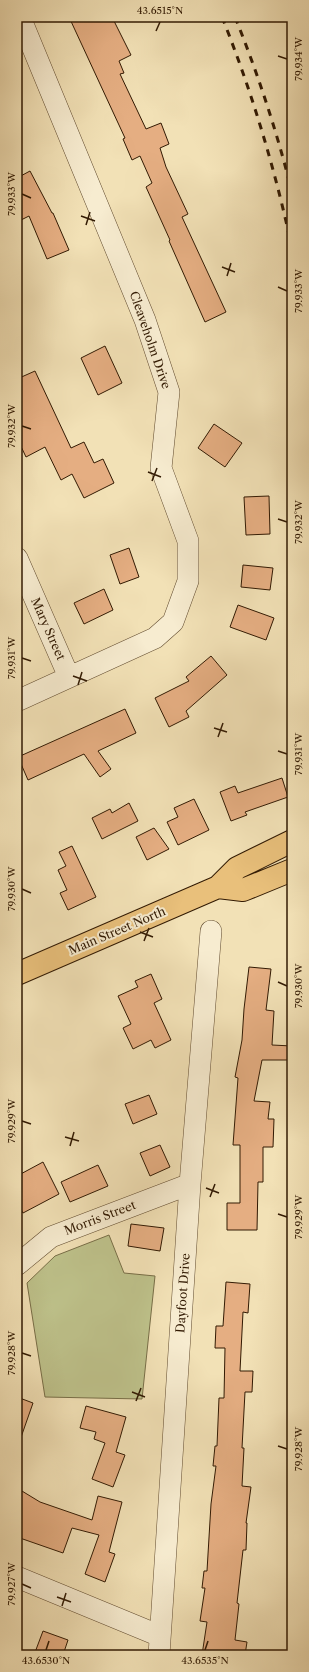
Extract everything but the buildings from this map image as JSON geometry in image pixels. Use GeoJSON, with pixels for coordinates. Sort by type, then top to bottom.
{"type":"FeatureCollection","features":[{"type":"Feature","properties":{"kind":"main road","name":"Main Street North"},"geometry":{"type":"LineString","coordinates":[[17,974],[218,887],[237,868],[292,841]]}},
{"type":"Feature","properties":{"kind":"main road"},"geometry":{"type":"LineString","coordinates":[[218,887],[243,890],[288,872]]}},
{"type":"Feature","properties":{"kind":"street","name":"Cleaveholm Drive"},"geometry":{"type":"LineString","coordinates":[[17,701],[155,638],[173,622],[188,581],[188,541],[161,468],[169,392],[145,320],[20,17]]}},
{"type":"Feature","properties":{"kind":"street","name":"Mary Street"},"geometry":{"type":"LineString","coordinates":[[17,558],[69,678]]}},
{"type":"Feature","properties":{"kind":"street","name":"Dayfoot Drive"},"geometry":{"type":"LineString","coordinates":[[159,1646],[190,1184],[211,931]]}},
{"type":"Feature","properties":{"kind":"street","name":"Morris Street"},"geometry":{"type":"LineString","coordinates":[[17,1265],[51,1237],[190,1184]]}},
{"type":"Feature","properties":{"kind":"street"},"geometry":{"type":"LineString","coordinates":[[17,1577],[159,1646]]}},
{"type":"Feature","properties":{"kind":"green space"},"geometry":{"type":"Polygon","coordinates":[[[109,1235],[124,1273],[155,1276],[142,1399],[45,1397],[27,1283],[55,1256],[109,1235]]]}},
{"type":"Feature","properties":{"kind":"railway"},"geometry":{"type":"LineString","coordinates":[[222,17],[262,131],[292,248]]}},
{"type":"Feature","properties":{"kind":"railway"},"geometry":{"type":"LineString","coordinates":[[235,17],[252,60],[280,147],[292,192]]}}]}
